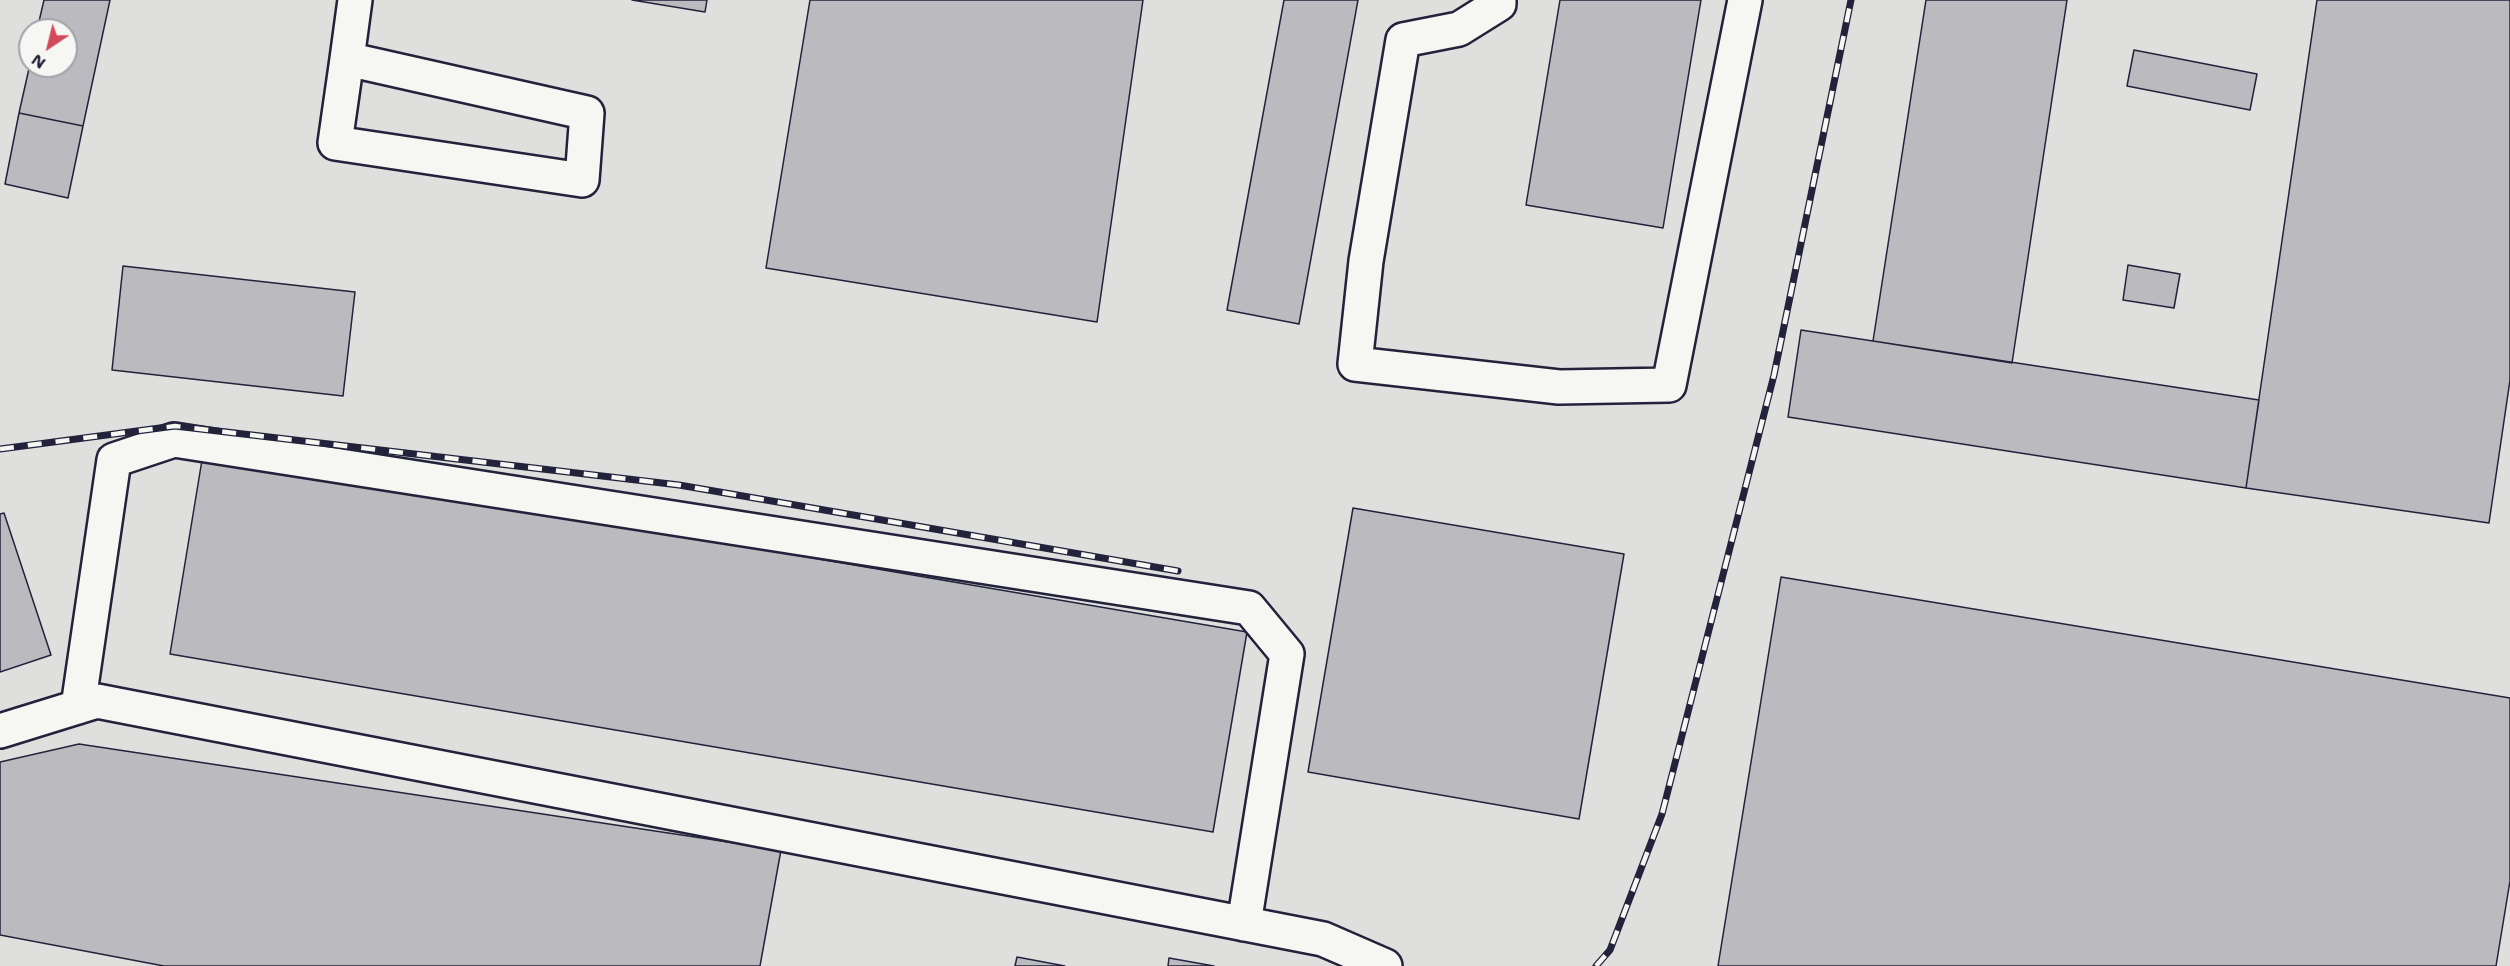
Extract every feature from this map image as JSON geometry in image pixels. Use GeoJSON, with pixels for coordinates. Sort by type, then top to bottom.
{"type":"FeatureCollection","features":[{"type":"Feature","properties":{"kind":"street"},"geometry":{"type":"LineString","coordinates":[[347,60],[587,113],[582,180],[335,143],[355,0]]}},
{"type":"Feature","properties":{"kind":"street"},"geometry":{"type":"LineString","coordinates":[[1499,0],[1499,4],[1459,29],[1403,40],[1366,261],[1355,364],[1559,387],[1669,385],[1745,0]]}},
{"type":"Feature","properties":{"kind":"street"},"geometry":{"type":"LineString","coordinates":[[78,707],[114,460],[174,440],[1249,608],[1287,654],[1244,924]]}},
{"type":"Feature","properties":{"kind":"street"},"geometry":{"type":"LineString","coordinates":[[0,731],[97,701],[1323,939],[1385,966]]}},
{"type":"Feature","properties":{"kind":"shaded area"},"geometry":{"type":"Polygon","coordinates":[[[0,0],[2510,0],[2510,966],[0,966],[0,0]]]}},
{"type":"Feature","properties":{"kind":"building"},"geometry":{"type":"Polygon","coordinates":[[[44,0],[110,0],[83,126],[19,113],[27,78],[78,78],[78,18],[40,18],[44,0]]]}},
{"type":"Feature","properties":{"kind":"building"},"geometry":{"type":"Polygon","coordinates":[[[632,0],[707,0],[705,12],[632,0]]]}},
{"type":"Feature","properties":{"kind":"building"},"geometry":{"type":"Polygon","coordinates":[[[810,0],[1143,0],[1097,322],[766,268],[810,0]]]}},
{"type":"Feature","properties":{"kind":"building"},"geometry":{"type":"Polygon","coordinates":[[[1284,0],[1358,0],[1299,324],[1227,310],[1284,0]]]}},
{"type":"Feature","properties":{"kind":"building"},"geometry":{"type":"Polygon","coordinates":[[[1560,0],[1701,0],[1663,228],[1526,205],[1560,0]]]}},
{"type":"Feature","properties":{"kind":"building"},"geometry":{"type":"Polygon","coordinates":[[[1926,0],[2067,0],[2012,363],[1873,341],[1926,0]]]}},
{"type":"Feature","properties":{"kind":"building"},"geometry":{"type":"Polygon","coordinates":[[[2317,0],[2510,0],[2510,380],[2489,523],[2246,488],[2317,0]]]}},
{"type":"Feature","properties":{"kind":"building"},"geometry":{"type":"Polygon","coordinates":[[[2134,50],[2257,74],[2250,110],[2127,86],[2134,50]]]}},
{"type":"Feature","properties":{"kind":"building"},"geometry":{"type":"Polygon","coordinates":[[[19,113],[83,126],[68,198],[5,184],[19,113]]]}},
{"type":"Feature","properties":{"kind":"building"},"geometry":{"type":"Polygon","coordinates":[[[2128,265],[2180,274],[2174,308],[2123,300],[2128,265]]]}},
{"type":"Feature","properties":{"kind":"building"},"geometry":{"type":"Polygon","coordinates":[[[123,266],[355,292],[343,396],[112,370],[123,266]]]}},
{"type":"Feature","properties":{"kind":"building"},"geometry":{"type":"Polygon","coordinates":[[[1801,330],[2259,400],[2246,488],[1788,417],[1801,330]]]}},
{"type":"Feature","properties":{"kind":"building"},"geometry":{"type":"Polygon","coordinates":[[[203,454],[1247,632],[1213,832],[170,654],[203,454]]]}},
{"type":"Feature","properties":{"kind":"building"},"geometry":{"type":"Polygon","coordinates":[[[1353,508],[1624,554],[1579,819],[1308,772],[1353,508]]]}},
{"type":"Feature","properties":{"kind":"building"},"geometry":{"type":"Polygon","coordinates":[[[4,513],[51,655],[0,672],[0,514],[4,513]]]}},
{"type":"Feature","properties":{"kind":"building"},"geometry":{"type":"Polygon","coordinates":[[[1781,577],[2510,698],[2510,881],[2496,966],[1718,966],[1781,577]]]}},
{"type":"Feature","properties":{"kind":"building"},"geometry":{"type":"Polygon","coordinates":[[[79,744],[781,850],[760,966],[164,966],[0,935],[0,762],[79,744]]]}},
{"type":"Feature","properties":{"kind":"building"},"geometry":{"type":"Polygon","coordinates":[[[1017,957],[1065,966],[1015,966],[1017,957]]]}},
{"type":"Feature","properties":{"kind":"building"},"geometry":{"type":"Polygon","coordinates":[[[1169,958],[1214,966],[1168,966],[1169,958]]]}},
{"type":"Feature","properties":{"kind":"railway"},"geometry":{"type":"LineString","coordinates":[[1596,966],[1610,950],[1662,814],[1774,375],[1851,0]]}},
{"type":"Feature","properties":{"kind":"railway"},"geometry":{"type":"LineString","coordinates":[[0,449],[175,426],[679,485],[1178,571]]}}]}
